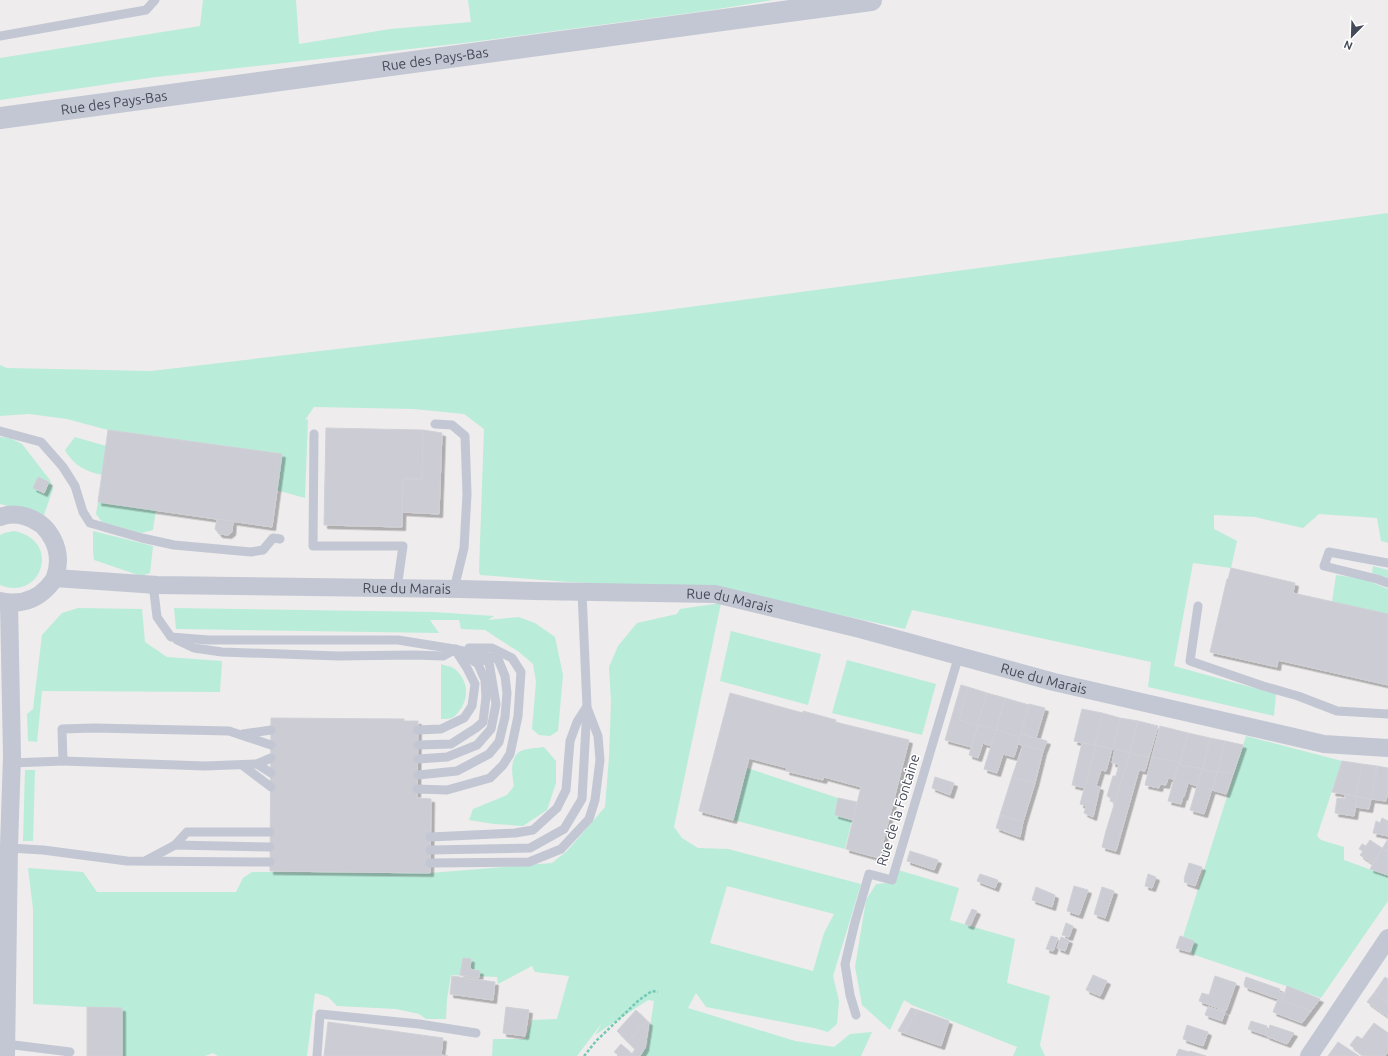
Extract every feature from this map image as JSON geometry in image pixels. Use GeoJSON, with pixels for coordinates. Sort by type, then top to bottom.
{"type":"FeatureCollection","features":[{"type":"Feature","properties":{"kind":"street","name":"Rue des Pays-Bas"},"geometry":{"type":"LineString","coordinates":[[0,118],[871,0]]}},
{"type":"Feature","properties":{"kind":"street"},"geometry":{"type":"LineString","coordinates":[[0,517],[4,515],[18,514],[31,518],[42,524],[51,534],[57,546],[58,560],[55,578],[43,592],[33,599],[21,602],[5,602],[5,699],[11,763],[5,824],[9,848],[3,1004],[6,1050]]}},
{"type":"Feature","properties":{"kind":"street","name":"Rue du Marais"},"geometry":{"type":"LineString","coordinates":[[55,578],[153,584],[715,594],[860,628],[1054,682],[1324,744],[1388,748]]}},
{"type":"Feature","properties":{"kind":"street"},"geometry":{"type":"LineString","coordinates":[[1309,1056],[1388,938]]}},
{"type":"Feature","properties":{"kind":"lane"},"geometry":{"type":"LineString","coordinates":[[0,36],[146,10],[155,0]]}},
{"type":"Feature","properties":{"kind":"lane"},"geometry":{"type":"LineString","coordinates":[[435,424],[452,425],[465,436],[467,494],[464,548],[454,589]]}},
{"type":"Feature","properties":{"kind":"lane"},"geometry":{"type":"LineString","coordinates":[[0,431],[41,442],[63,467],[75,486],[83,512],[90,523],[142,538],[174,545],[251,552],[263,550],[273,538],[280,539]]}},
{"type":"Feature","properties":{"kind":"lane"},"geometry":{"type":"LineString","coordinates":[[314,434],[313,546],[403,546],[397,588]]}},
{"type":"Feature","properties":{"kind":"lane"},"geometry":{"type":"LineString","coordinates":[[1388,563],[1329,552],[1324,566],[1388,583]]}},
{"type":"Feature","properties":{"kind":"lane"},"geometry":{"type":"LineString","coordinates":[[153,584],[157,617],[171,637],[194,648],[222,652],[338,656],[443,656],[454,649],[492,648],[512,658],[521,672],[518,716],[510,754],[504,765],[490,778],[447,790],[417,789]]}},
{"type":"Feature","properties":{"kind":"lane"},"geometry":{"type":"LineString","coordinates":[[430,850],[530,848],[564,828],[582,799],[587,707],[582,592]]}},
{"type":"Feature","properties":{"kind":"lane"},"geometry":{"type":"LineString","coordinates":[[1198,606],[1190,661],[1263,686],[1298,696],[1337,711],[1388,714]]}},
{"type":"Feature","properties":{"kind":"lane"},"geometry":{"type":"LineString","coordinates":[[171,637],[208,640],[398,640],[454,649],[498,660],[505,676],[507,693],[505,717],[499,742],[489,754],[457,771],[418,775]]}},
{"type":"Feature","properties":{"kind":"lane"},"geometry":{"type":"LineString","coordinates":[[418,730],[441,729],[464,718],[472,706],[475,684],[467,668],[454,649]]}},
{"type":"Feature","properties":{"kind":"lane"},"geometry":{"type":"LineString","coordinates":[[418,745],[451,744],[483,722],[486,696],[485,680],[478,664],[454,649]]}},
{"type":"Feature","properties":{"kind":"lane"},"geometry":{"type":"LineString","coordinates":[[418,759],[447,757],[477,746],[491,729],[496,704],[489,662],[454,649]]}},
{"type":"Feature","properties":{"kind":"lane","name":"Rue de la Fontaine"},"geometry":{"type":"LineString","coordinates":[[856,1015],[850,995],[845,964],[855,922],[870,874],[892,880],[959,655]]}},
{"type":"Feature","properties":{"kind":"lane"},"geometry":{"type":"LineString","coordinates":[[430,837],[515,833],[533,830],[557,808],[566,790],[570,741],[577,722],[587,707]]}},
{"type":"Feature","properties":{"kind":"lane"},"geometry":{"type":"LineString","coordinates":[[430,862],[529,862],[560,849],[589,819],[595,800],[600,760],[598,736],[587,707]]}},
{"type":"Feature","properties":{"kind":"lane"},"geometry":{"type":"LineString","coordinates":[[63,761],[62,729],[94,728],[229,731],[271,745]]}},
{"type":"Feature","properties":{"kind":"lane"},"geometry":{"type":"LineString","coordinates":[[240,735],[271,730]]}},
{"type":"Feature","properties":{"kind":"lane"},"geometry":{"type":"LineString","coordinates":[[11,763],[63,761],[205,766],[257,764],[271,758]]}},
{"type":"Feature","properties":{"kind":"lane"},"geometry":{"type":"LineString","coordinates":[[257,764],[271,773]]}},
{"type":"Feature","properties":{"kind":"lane"},"geometry":{"type":"LineString","coordinates":[[242,765],[270,787]]}},
{"type":"Feature","properties":{"kind":"lane"},"geometry":{"type":"LineString","coordinates":[[145,861],[175,845],[187,832],[270,832]]}},
{"type":"Feature","properties":{"kind":"lane"},"geometry":{"type":"LineString","coordinates":[[175,845],[270,847]]}},
{"type":"Feature","properties":{"kind":"lane"},"geometry":{"type":"LineString","coordinates":[[9,848],[43,850],[128,861],[270,862]]}},
{"type":"Feature","properties":{"kind":"lane"},"geometry":{"type":"LineString","coordinates":[[317,1056],[320,1014],[419,1024],[476,1033]]}},
{"type":"Feature","properties":{"kind":"lane"},"geometry":{"type":"LineString","coordinates":[[6,1050],[70,1052]]}},
{"type":"Feature","properties":{"kind":"path"},"geometry":{"type":"LineString","coordinates":[[584,1056],[596,1041],[639,1000],[652,991],[658,992]]}},
{"type":"Feature","properties":{"kind":"green space"},"geometry":{"type":"Polygon","coordinates":[[[203,0],[296,0],[299,44],[390,29],[471,22],[468,0],[773,0],[712,10],[464,43],[156,77],[0,100],[0,58],[200,26],[203,0]]]}},
{"type":"Feature","properties":{"kind":"green space"},"geometry":{"type":"Polygon","coordinates":[[[1388,213],[1388,543],[1381,541],[1377,518],[1319,514],[1303,528],[1255,517],[1214,515],[1214,529],[1237,541],[1231,568],[1193,563],[1174,666],[1276,694],[1274,716],[1148,687],[1151,662],[912,610],[905,629],[725,590],[569,582],[480,575],[484,429],[464,414],[414,409],[314,407],[305,420],[308,419],[305,498],[276,490],[281,454],[108,430],[67,419],[29,414],[0,416],[0,365],[7,368],[151,371],[652,312],[1388,213]]]}},
{"type":"Feature","properties":{"kind":"green space"},"geometry":{"type":"Polygon","coordinates":[[[0,437],[10,438],[22,444],[50,480],[53,489],[44,515],[0,504],[0,437]]]}},
{"type":"Feature","properties":{"kind":"green space"},"geometry":{"type":"Polygon","coordinates":[[[75,437],[106,446],[103,475],[86,470],[76,464],[68,455],[65,450],[75,437]]]}},
{"type":"Feature","properties":{"kind":"green space"},"geometry":{"type":"Polygon","coordinates":[[[98,502],[156,509],[153,530],[141,533],[102,522],[96,514],[98,502]]]}},
{"type":"Feature","properties":{"kind":"green space"},"geometry":{"type":"Polygon","coordinates":[[[14,531],[29,537],[38,546],[42,557],[41,568],[36,578],[27,585],[15,588],[0,585],[0,535],[14,531]]]}},
{"type":"Feature","properties":{"kind":"green space"},"geometry":{"type":"Polygon","coordinates":[[[93,531],[153,546],[150,573],[141,576],[94,560],[93,531]]]}},
{"type":"Feature","properties":{"kind":"green space"},"geometry":{"type":"Polygon","coordinates":[[[1373,566],[1388,570],[1388,578],[1372,573],[1373,566]]]}},
{"type":"Feature","properties":{"kind":"green space"},"geometry":{"type":"Polygon","coordinates":[[[1336,575],[1364,579],[1388,589],[1388,614],[1332,602],[1336,575]]]}},
{"type":"Feature","properties":{"kind":"green space"},"geometry":{"type":"Polygon","coordinates":[[[721,603],[674,827],[682,838],[698,848],[728,849],[861,884],[833,976],[839,1001],[837,1024],[828,1032],[706,1007],[696,993],[688,1008],[795,1041],[834,1047],[850,1034],[872,1032],[861,1056],[637,1056],[647,1047],[654,1001],[648,1000],[595,1035],[602,1023],[577,1056],[492,1056],[493,1039],[525,1039],[532,1020],[557,1019],[569,976],[535,972],[532,966],[498,984],[497,977],[451,975],[447,999],[446,1019],[426,1019],[419,1014],[396,1009],[337,1006],[328,997],[315,993],[307,1056],[218,1056],[213,1053],[205,1056],[122,1056],[122,1008],[33,1004],[33,909],[28,868],[83,872],[97,892],[236,892],[243,878],[252,872],[430,873],[552,863],[567,851],[605,807],[611,702],[609,667],[618,646],[637,623],[677,614],[680,609],[721,603]],[[727,886],[710,943],[813,971],[824,933],[834,914],[727,886]]]}},
{"type":"Feature","properties":{"kind":"green space"},"geometry":{"type":"Polygon","coordinates":[[[78,608],[142,609],[145,642],[167,657],[222,661],[220,692],[42,691],[37,742],[28,741],[27,714],[33,709],[42,635],[62,613],[78,608]]]}},
{"type":"Feature","properties":{"kind":"green space"},"geometry":{"type":"Polygon","coordinates":[[[174,608],[433,612],[494,616],[488,620],[519,617],[535,623],[555,637],[563,675],[558,731],[550,736],[539,735],[532,729],[536,682],[533,664],[519,652],[485,630],[461,629],[459,620],[430,620],[439,633],[176,629],[174,608]]]}},
{"type":"Feature","properties":{"kind":"green space"},"geometry":{"type":"Polygon","coordinates":[[[731,631],[821,654],[808,705],[720,681],[731,631]]]}},
{"type":"Feature","properties":{"kind":"green space"},"geometry":{"type":"Polygon","coordinates":[[[847,660],[936,684],[922,735],[832,713],[847,660]]]}},
{"type":"Feature","properties":{"kind":"green space"},"geometry":{"type":"Polygon","coordinates":[[[441,664],[456,670],[463,678],[466,687],[466,697],[462,707],[454,717],[448,719],[441,719],[441,664]]]}},
{"type":"Feature","properties":{"kind":"green space"},"geometry":{"type":"Polygon","coordinates":[[[1246,736],[1342,761],[1317,836],[1321,840],[1344,847],[1344,860],[1388,876],[1388,901],[1321,998],[1192,954],[1192,940],[1183,937],[1246,736]]]}},
{"type":"Feature","properties":{"kind":"green space"},"geometry":{"type":"Polygon","coordinates":[[[544,747],[556,761],[556,783],[547,810],[523,826],[494,824],[469,820],[473,809],[507,795],[514,786],[512,767],[517,754],[527,749],[544,747]]]}},
{"type":"Feature","properties":{"kind":"green space"},"geometry":{"type":"Polygon","coordinates":[[[747,768],[838,798],[835,815],[852,820],[845,849],[733,820],[747,768]]]}},
{"type":"Feature","properties":{"kind":"green space"},"geometry":{"type":"Polygon","coordinates":[[[25,770],[35,770],[33,841],[23,841],[25,770]]]}},
{"type":"Feature","properties":{"kind":"green space"},"geometry":{"type":"Polygon","coordinates":[[[898,870],[959,888],[950,920],[1015,939],[1007,983],[1050,996],[1040,1045],[1045,1056],[1013,1056],[1017,1047],[912,1005],[904,1000],[890,1030],[862,1005],[855,967],[866,900],[876,884],[888,883],[898,870]]]}},
{"type":"Feature","properties":{"kind":"building"},"geometry":{"type":"Polygon","coordinates":[[[326,428],[423,430],[422,479],[403,479],[402,527],[324,525],[326,428]]]}},
{"type":"Feature","properties":{"kind":"building"},"geometry":{"type":"Polygon","coordinates":[[[108,430],[282,454],[272,527],[98,502],[108,430]]]}},
{"type":"Feature","properties":{"kind":"building"},"geometry":{"type":"Polygon","coordinates":[[[423,430],[442,433],[439,514],[402,512],[403,479],[422,479],[423,430]]]}},
{"type":"Feature","properties":{"kind":"building"},"geometry":{"type":"Polygon","coordinates":[[[38,477],[49,482],[44,493],[33,488],[38,477]]]}},
{"type":"Feature","properties":{"kind":"building"},"geometry":{"type":"Polygon","coordinates":[[[217,519],[233,521],[232,532],[228,535],[219,534],[215,529],[217,519]]]}},
{"type":"Feature","properties":{"kind":"building"},"geometry":{"type":"Polygon","coordinates":[[[1231,568],[1295,583],[1293,593],[1388,614],[1388,685],[1278,660],[1277,667],[1210,652],[1227,579],[1231,568]]]}},
{"type":"Feature","properties":{"kind":"building"},"geometry":{"type":"Polygon","coordinates":[[[961,685],[968,687],[959,720],[978,725],[971,747],[945,740],[961,685]]]}},
{"type":"Feature","properties":{"kind":"building"},"geometry":{"type":"Polygon","coordinates":[[[968,687],[987,693],[977,725],[959,720],[968,687]]]}},
{"type":"Feature","properties":{"kind":"building"},"geometry":{"type":"Polygon","coordinates":[[[730,693],[803,713],[803,711],[836,720],[835,722],[909,740],[879,858],[846,849],[861,787],[824,777],[823,780],[786,771],[787,768],[749,758],[733,820],[699,811],[730,693]]]}},
{"type":"Feature","properties":{"kind":"building"},"geometry":{"type":"Polygon","coordinates":[[[987,693],[1005,698],[996,731],[977,725],[987,693]]]}},
{"type":"Feature","properties":{"kind":"building"},"geometry":{"type":"Polygon","coordinates":[[[1005,698],[1029,705],[1020,737],[996,731],[1005,698]]]}},
{"type":"Feature","properties":{"kind":"building"},"geometry":{"type":"Polygon","coordinates":[[[1029,704],[1045,708],[1036,738],[1021,734],[1029,704]]]}},
{"type":"Feature","properties":{"kind":"building"},"geometry":{"type":"Polygon","coordinates":[[[1082,709],[1102,713],[1095,746],[1074,741],[1082,709]]]}},
{"type":"Feature","properties":{"kind":"building"},"geometry":{"type":"Polygon","coordinates":[[[1102,713],[1120,718],[1113,749],[1095,745],[1102,713]]]}},
{"type":"Feature","properties":{"kind":"building"},"geometry":{"type":"Polygon","coordinates":[[[271,718],[404,719],[404,721],[418,721],[417,798],[431,799],[430,873],[270,871],[271,718]]]}},
{"type":"Feature","properties":{"kind":"building"},"geometry":{"type":"Polygon","coordinates":[[[1120,718],[1138,721],[1130,753],[1113,749],[1120,718]]]}},
{"type":"Feature","properties":{"kind":"building"},"geometry":{"type":"Polygon","coordinates":[[[1138,721],[1158,726],[1149,757],[1130,753],[1138,721]]]}},
{"type":"Feature","properties":{"kind":"building"},"geometry":{"type":"Polygon","coordinates":[[[978,725],[996,730],[991,746],[983,743],[978,758],[969,755],[978,725]]]}},
{"type":"Feature","properties":{"kind":"building"},"geometry":{"type":"Polygon","coordinates":[[[1160,726],[1188,733],[1181,763],[1152,757],[1160,726]]]}},
{"type":"Feature","properties":{"kind":"building"},"geometry":{"type":"Polygon","coordinates":[[[996,730],[1020,737],[1014,757],[1003,754],[997,773],[984,769],[996,730]]]}},
{"type":"Feature","properties":{"kind":"building"},"geometry":{"type":"Polygon","coordinates":[[[1188,733],[1210,738],[1203,769],[1180,765],[1188,733]]]}},
{"type":"Feature","properties":{"kind":"building"},"geometry":{"type":"Polygon","coordinates":[[[1021,734],[1047,741],[1043,751],[1018,744],[1021,734]]]}},
{"type":"Feature","properties":{"kind":"building"},"geometry":{"type":"Polygon","coordinates":[[[1210,738],[1225,741],[1218,773],[1203,769],[1210,738]]]}},
{"type":"Feature","properties":{"kind":"building"},"geometry":{"type":"Polygon","coordinates":[[[1225,741],[1243,745],[1233,774],[1218,771],[1225,741]]]}},
{"type":"Feature","properties":{"kind":"building"},"geometry":{"type":"Polygon","coordinates":[[[1082,743],[1096,745],[1085,788],[1072,785],[1082,743]]]}},
{"type":"Feature","properties":{"kind":"building"},"geometry":{"type":"Polygon","coordinates":[[[1023,745],[1043,751],[1035,783],[1012,777],[1023,745]]]}},
{"type":"Feature","properties":{"kind":"building"},"geometry":{"type":"Polygon","coordinates":[[[1096,745],[1112,749],[1106,771],[1101,770],[1096,786],[1100,787],[1093,817],[1084,813],[1086,806],[1080,804],[1096,745]]]}},
{"type":"Feature","properties":{"kind":"building"},"geometry":{"type":"Polygon","coordinates":[[[1115,749],[1130,753],[1115,803],[1110,801],[1111,798],[1107,796],[1113,776],[1116,776],[1119,764],[1112,763],[1115,749]]]}},
{"type":"Feature","properties":{"kind":"building"},"geometry":{"type":"Polygon","coordinates":[[[1130,753],[1149,757],[1145,771],[1139,770],[1116,851],[1102,847],[1130,753]]]}},
{"type":"Feature","properties":{"kind":"building"},"geometry":{"type":"Polygon","coordinates":[[[1152,757],[1179,762],[1174,779],[1168,778],[1166,785],[1160,784],[1159,788],[1145,785],[1152,757]]]}},
{"type":"Feature","properties":{"kind":"building"},"geometry":{"type":"Polygon","coordinates":[[[1342,761],[1362,764],[1356,796],[1332,792],[1342,761]]]}},
{"type":"Feature","properties":{"kind":"building"},"geometry":{"type":"Polygon","coordinates":[[[1179,762],[1181,763],[1180,765],[1202,769],[1197,786],[1188,783],[1181,804],[1168,801],[1179,762]]]}},
{"type":"Feature","properties":{"kind":"building"},"geometry":{"type":"Polygon","coordinates":[[[1362,764],[1377,766],[1371,799],[1356,796],[1362,764]]]}},
{"type":"Feature","properties":{"kind":"building"},"geometry":{"type":"Polygon","coordinates":[[[1377,766],[1388,768],[1388,790],[1386,801],[1371,799],[1377,766]]]}},
{"type":"Feature","properties":{"kind":"building"},"geometry":{"type":"Polygon","coordinates":[[[1202,769],[1217,773],[1204,814],[1190,810],[1202,769]]]}},
{"type":"Feature","properties":{"kind":"building"},"geometry":{"type":"Polygon","coordinates":[[[1218,771],[1233,774],[1226,794],[1212,790],[1218,771]]]}},
{"type":"Feature","properties":{"kind":"building"},"geometry":{"type":"Polygon","coordinates":[[[935,777],[954,783],[950,795],[932,788],[935,777]]]}},
{"type":"Feature","properties":{"kind":"building"},"geometry":{"type":"Polygon","coordinates":[[[1012,777],[1035,783],[1023,822],[1000,815],[1012,777]]]}},
{"type":"Feature","properties":{"kind":"building"},"geometry":{"type":"Polygon","coordinates":[[[1345,794],[1357,797],[1354,816],[1335,813],[1337,798],[1345,799],[1345,794]]]}},
{"type":"Feature","properties":{"kind":"building"},"geometry":{"type":"Polygon","coordinates":[[[1357,797],[1371,799],[1369,809],[1356,807],[1357,797]]]}},
{"type":"Feature","properties":{"kind":"building"},"geometry":{"type":"Polygon","coordinates":[[[838,798],[857,802],[853,820],[835,815],[838,798]]]}},
{"type":"Feature","properties":{"kind":"building"},"geometry":{"type":"Polygon","coordinates":[[[1000,815],[1023,822],[1020,837],[996,828],[1000,815]]]}},
{"type":"Feature","properties":{"kind":"building"},"geometry":{"type":"Polygon","coordinates":[[[1382,818],[1388,821],[1388,836],[1373,833],[1376,821],[1380,823],[1382,818]]]}},
{"type":"Feature","properties":{"kind":"building"},"geometry":{"type":"Polygon","coordinates":[[[1388,839],[1388,852],[1382,849],[1388,839]]]}},
{"type":"Feature","properties":{"kind":"building"},"geometry":{"type":"Polygon","coordinates":[[[1370,840],[1382,848],[1373,864],[1360,855],[1363,851],[1359,849],[1362,844],[1366,846],[1370,840]]]}},
{"type":"Feature","properties":{"kind":"building"},"geometry":{"type":"Polygon","coordinates":[[[1382,849],[1388,852],[1388,875],[1370,869],[1382,849]]]}},
{"type":"Feature","properties":{"kind":"building"},"geometry":{"type":"Polygon","coordinates":[[[910,851],[938,860],[934,870],[907,861],[910,851]]]}},
{"type":"Feature","properties":{"kind":"building"},"geometry":{"type":"Polygon","coordinates":[[[1189,863],[1202,867],[1195,886],[1184,882],[1189,863]]]}},
{"type":"Feature","properties":{"kind":"building"},"geometry":{"type":"Polygon","coordinates":[[[980,874],[998,880],[995,888],[977,881],[980,874]]]}},
{"type":"Feature","properties":{"kind":"building"},"geometry":{"type":"Polygon","coordinates":[[[1148,874],[1156,877],[1152,888],[1145,886],[1148,874]]]}},
{"type":"Feature","properties":{"kind":"building"},"geometry":{"type":"Polygon","coordinates":[[[1074,886],[1088,890],[1079,915],[1067,911],[1074,886]]]}},
{"type":"Feature","properties":{"kind":"building"},"geometry":{"type":"Polygon","coordinates":[[[1036,887],[1055,895],[1052,907],[1032,900],[1036,887]]]}},
{"type":"Feature","properties":{"kind":"building"},"geometry":{"type":"Polygon","coordinates":[[[1102,887],[1114,891],[1105,918],[1094,914],[1102,887]]]}},
{"type":"Feature","properties":{"kind":"building"},"geometry":{"type":"Polygon","coordinates":[[[972,909],[977,911],[970,926],[965,924],[972,909]]]}},
{"type":"Feature","properties":{"kind":"building"},"geometry":{"type":"Polygon","coordinates":[[[1066,923],[1073,926],[1069,937],[1062,935],[1066,923]]]}},
{"type":"Feature","properties":{"kind":"building"},"geometry":{"type":"Polygon","coordinates":[[[1051,936],[1058,938],[1053,951],[1046,949],[1051,936]]]}},
{"type":"Feature","properties":{"kind":"building"},"geometry":{"type":"Polygon","coordinates":[[[1180,936],[1194,941],[1190,952],[1176,948],[1180,936]]]}},
{"type":"Feature","properties":{"kind":"building"},"geometry":{"type":"Polygon","coordinates":[[[1061,937],[1069,940],[1065,951],[1057,948],[1061,937]]]}},
{"type":"Feature","properties":{"kind":"building"},"geometry":{"type":"Polygon","coordinates":[[[463,958],[471,959],[470,969],[480,971],[479,978],[460,975],[463,958]]]}},
{"type":"Feature","properties":{"kind":"building"},"geometry":{"type":"Polygon","coordinates":[[[1093,975],[1107,981],[1100,996],[1086,990],[1093,975]]]}},
{"type":"Feature","properties":{"kind":"building"},"geometry":{"type":"Polygon","coordinates":[[[452,976],[495,982],[493,1000],[450,994],[452,976]]]}},
{"type":"Feature","properties":{"kind":"building"},"geometry":{"type":"Polygon","coordinates":[[[1215,976],[1236,983],[1226,1011],[1199,1001],[1202,993],[1209,995],[1215,976]]]}},
{"type":"Feature","properties":{"kind":"building"},"geometry":{"type":"Polygon","coordinates":[[[1246,977],[1280,989],[1279,992],[1285,994],[1282,1001],[1311,1011],[1302,1023],[1273,1012],[1278,999],[1245,987],[1244,984],[1246,977]]]}},
{"type":"Feature","properties":{"kind":"building"},"geometry":{"type":"Polygon","coordinates":[[[1385,977],[1388,979],[1388,1003],[1374,993],[1385,977]]]}},
{"type":"Feature","properties":{"kind":"building"},"geometry":{"type":"Polygon","coordinates":[[[1287,986],[1320,999],[1311,1011],[1282,1001],[1287,986]]]}},
{"type":"Feature","properties":{"kind":"building"},"geometry":{"type":"Polygon","coordinates":[[[1374,993],[1388,1003],[1388,1017],[1367,1002],[1374,993]]]}},
{"type":"Feature","properties":{"kind":"building"},"geometry":{"type":"Polygon","coordinates":[[[87,1007],[122,1008],[122,1056],[87,1056],[87,1007]]]}},
{"type":"Feature","properties":{"kind":"building"},"geometry":{"type":"Polygon","coordinates":[[[506,1007],[529,1010],[525,1036],[503,1033],[506,1007]]]}},
{"type":"Feature","properties":{"kind":"building"},"geometry":{"type":"Polygon","coordinates":[[[1208,1007],[1225,1012],[1222,1021],[1205,1015],[1208,1007]]]}},
{"type":"Feature","properties":{"kind":"building"},"geometry":{"type":"Polygon","coordinates":[[[911,1008],[918,1010],[904,1033],[898,1031],[911,1008]]]}},
{"type":"Feature","properties":{"kind":"building"},"geometry":{"type":"Polygon","coordinates":[[[636,1010],[647,1021],[628,1042],[617,1031],[636,1010]]]}},
{"type":"Feature","properties":{"kind":"building"},"geometry":{"type":"Polygon","coordinates":[[[918,1010],[949,1021],[941,1046],[904,1033],[918,1010]]]}},
{"type":"Feature","properties":{"kind":"building"},"geometry":{"type":"Polygon","coordinates":[[[647,1021],[649,1022],[645,1048],[640,1056],[620,1056],[614,1052],[621,1044],[632,1054],[635,1049],[628,1042],[647,1021]]]}},
{"type":"Feature","properties":{"kind":"building"},"geometry":{"type":"Polygon","coordinates":[[[1251,1021],[1267,1026],[1265,1035],[1248,1029],[1251,1021]]]}},
{"type":"Feature","properties":{"kind":"building"},"geometry":{"type":"Polygon","coordinates":[[[328,1022],[443,1038],[441,1055],[448,1056],[324,1056],[328,1022]]]}},
{"type":"Feature","properties":{"kind":"building"},"geometry":{"type":"Polygon","coordinates":[[[1374,1023],[1388,1033],[1388,1052],[1385,1056],[1364,1056],[1350,1045],[1357,1036],[1362,1039],[1374,1023]]]}},
{"type":"Feature","properties":{"kind":"building"},"geometry":{"type":"Polygon","coordinates":[[[1187,1025],[1208,1032],[1203,1046],[1183,1039],[1187,1025]]]}},
{"type":"Feature","properties":{"kind":"building"},"geometry":{"type":"Polygon","coordinates":[[[1270,1025],[1294,1033],[1287,1044],[1266,1036],[1270,1025]]]}},
{"type":"Feature","properties":{"kind":"building"},"geometry":{"type":"Polygon","coordinates":[[[1338,1042],[1359,1056],[1328,1056],[1338,1042]]]}},
{"type":"Feature","properties":{"kind":"building"},"geometry":{"type":"Polygon","coordinates":[[[1179,1049],[1190,1051],[1206,1056],[1176,1056],[1179,1049]]]}}]}
